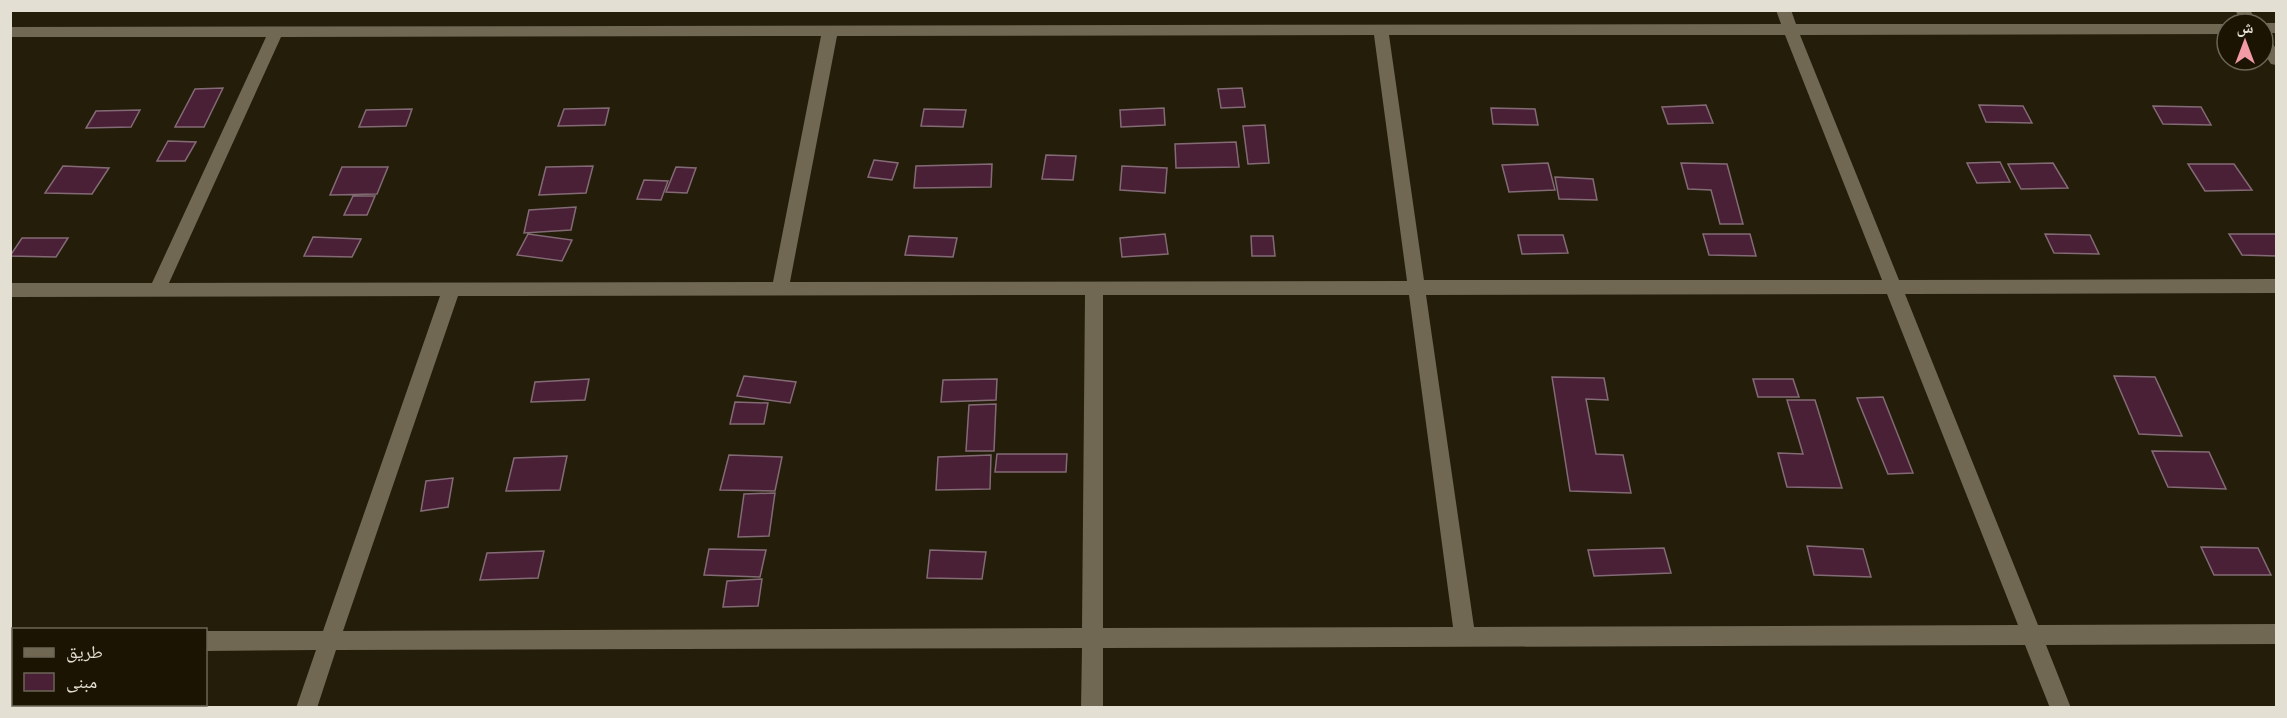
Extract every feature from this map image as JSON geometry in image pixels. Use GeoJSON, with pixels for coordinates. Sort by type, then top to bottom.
{"type":"FeatureCollection","features":[{"type":"Feature","properties":{"kind":"street"},"geometry":{"type":"LineString","coordinates":[[1783,10],[2061,708]]}},
{"type":"Feature","properties":{"kind":"street"},"geometry":{"type":"LineString","coordinates":[[10,32],[2215,28]]}},
{"type":"Feature","properties":{"kind":"street"},"geometry":{"type":"LineString","coordinates":[[1381,30],[1465,637]]}},
{"type":"Feature","properties":{"kind":"street"},"geometry":{"type":"LineString","coordinates":[[780,289],[830,31]]}},
{"type":"Feature","properties":{"kind":"street"},"geometry":{"type":"LineString","coordinates":[[157,290],[276,32]]}},
{"type":"Feature","properties":{"kind":"street"},"geometry":{"type":"LineString","coordinates":[[10,290],[2277,286]]}},
{"type":"Feature","properties":{"kind":"street"},"geometry":{"type":"LineString","coordinates":[[1092,708],[1094,288]]}},
{"type":"Feature","properties":{"kind":"street"},"geometry":{"type":"LineString","coordinates":[[306,708],[452,290]]}},
{"type":"Feature","properties":{"kind":"street"},"geometry":{"type":"LineString","coordinates":[[207,641],[2277,634]]}},
{"type":"Feature","properties":{"kind":"building"},"geometry":{"type":"Polygon","coordinates":[[[223,88],[204,127],[175,127],[195,89],[223,88]]]}},
{"type":"Feature","properties":{"kind":"building"},"geometry":{"type":"Polygon","coordinates":[[[1242,88],[1245,107],[1221,108],[1218,89],[1242,88]]]}},
{"type":"Feature","properties":{"kind":"building"},"geometry":{"type":"Polygon","coordinates":[[[1706,105],[1713,123],[1668,124],[1662,107],[1706,105]]]}},
{"type":"Feature","properties":{"kind":"building"},"geometry":{"type":"Polygon","coordinates":[[[1979,105],[2023,106],[2032,123],[1986,122],[1979,105]]]}},
{"type":"Feature","properties":{"kind":"building"},"geometry":{"type":"Polygon","coordinates":[[[2153,106],[2201,107],[2211,125],[2163,124],[2153,106]]]}},
{"type":"Feature","properties":{"kind":"building"},"geometry":{"type":"Polygon","coordinates":[[[609,108],[605,125],[558,126],[564,109],[609,108]]]}},
{"type":"Feature","properties":{"kind":"building"},"geometry":{"type":"Polygon","coordinates":[[[1164,108],[1165,125],[1121,127],[1120,110],[1164,108]]]}},
{"type":"Feature","properties":{"kind":"building"},"geometry":{"type":"Polygon","coordinates":[[[1491,108],[1535,109],[1538,125],[1493,124],[1491,108]]]}},
{"type":"Feature","properties":{"kind":"building"},"geometry":{"type":"Polygon","coordinates":[[[412,109],[406,126],[359,127],[366,110],[412,109]]]}},
{"type":"Feature","properties":{"kind":"building"},"geometry":{"type":"Polygon","coordinates":[[[924,109],[966,110],[963,127],[921,126],[924,109]]]}},
{"type":"Feature","properties":{"kind":"building"},"geometry":{"type":"Polygon","coordinates":[[[140,110],[131,127],[86,128],[96,111],[140,110]]]}},
{"type":"Feature","properties":{"kind":"building"},"geometry":{"type":"Polygon","coordinates":[[[1265,125],[1269,163],[1248,164],[1243,126],[1265,125]]]}},
{"type":"Feature","properties":{"kind":"building"},"geometry":{"type":"Polygon","coordinates":[[[168,141],[196,142],[185,161],[157,161],[168,141]]]}},
{"type":"Feature","properties":{"kind":"building"},"geometry":{"type":"Polygon","coordinates":[[[1236,142],[1239,167],[1176,168],[1175,144],[1236,142]]]}},
{"type":"Feature","properties":{"kind":"building"},"geometry":{"type":"Polygon","coordinates":[[[1046,155],[1076,156],[1073,180],[1042,179],[1046,155]]]}},
{"type":"Feature","properties":{"kind":"building"},"geometry":{"type":"Polygon","coordinates":[[[874,160],[898,163],[892,180],[868,177],[874,160]]]}},
{"type":"Feature","properties":{"kind":"building"},"geometry":{"type":"Polygon","coordinates":[[[2000,162],[2010,182],[1977,183],[1967,163],[2000,162]]]}},
{"type":"Feature","properties":{"kind":"building"},"geometry":{"type":"Polygon","coordinates":[[[1548,163],[1555,190],[1509,192],[1502,165],[1548,163]]]}},
{"type":"Feature","properties":{"kind":"building"},"geometry":{"type":"Polygon","coordinates":[[[1681,163],[1727,164],[1743,224],[1720,224],[1711,190],[1688,189],[1681,163]]]}},
{"type":"Feature","properties":{"kind":"building"},"geometry":{"type":"Polygon","coordinates":[[[2053,163],[2068,188],[2021,189],[2008,164],[2053,163]]]}},
{"type":"Feature","properties":{"kind":"building"},"geometry":{"type":"Polygon","coordinates":[[[992,164],[991,187],[914,188],[916,166],[992,164]]]}},
{"type":"Feature","properties":{"kind":"building"},"geometry":{"type":"Polygon","coordinates":[[[2188,164],[2234,164],[2252,190],[2205,191],[2188,164]]]}},
{"type":"Feature","properties":{"kind":"building"},"geometry":{"type":"Polygon","coordinates":[[[63,166],[109,168],[92,194],[45,193],[63,166]]]}},
{"type":"Feature","properties":{"kind":"building"},"geometry":{"type":"Polygon","coordinates":[[[593,166],[586,193],[539,195],[546,167],[593,166]]]}},
{"type":"Feature","properties":{"kind":"building"},"geometry":{"type":"Polygon","coordinates":[[[1122,166],[1167,168],[1165,193],[1120,190],[1122,166]]]}},
{"type":"Feature","properties":{"kind":"building"},"geometry":{"type":"Polygon","coordinates":[[[342,167],[388,167],[377,194],[330,195],[342,167]]]}},
{"type":"Feature","properties":{"kind":"building"},"geometry":{"type":"Polygon","coordinates":[[[676,167],[696,168],[687,193],[666,192],[676,167]]]}},
{"type":"Feature","properties":{"kind":"building"},"geometry":{"type":"Polygon","coordinates":[[[1555,177],[1593,179],[1597,200],[1559,199],[1555,177]]]}},
{"type":"Feature","properties":{"kind":"building"},"geometry":{"type":"Polygon","coordinates":[[[644,180],[668,181],[661,200],[637,199],[644,180]]]}},
{"type":"Feature","properties":{"kind":"building"},"geometry":{"type":"Polygon","coordinates":[[[353,196],[375,196],[367,215],[344,215],[353,196]]]}},
{"type":"Feature","properties":{"kind":"building"},"geometry":{"type":"Polygon","coordinates":[[[576,207],[571,230],[524,233],[529,210],[576,207]]]}},
{"type":"Feature","properties":{"kind":"building"},"geometry":{"type":"Polygon","coordinates":[[[528,234],[572,240],[562,261],[517,255],[528,234]]]}},
{"type":"Feature","properties":{"kind":"building"},"geometry":{"type":"Polygon","coordinates":[[[1165,234],[1168,254],[1122,257],[1120,238],[1165,234]]]}},
{"type":"Feature","properties":{"kind":"building"},"geometry":{"type":"Polygon","coordinates":[[[1703,234],[1750,234],[1756,256],[1709,255],[1703,234]]]}},
{"type":"Feature","properties":{"kind":"building"},"geometry":{"type":"Polygon","coordinates":[[[2045,234],[2090,235],[2099,254],[2054,253],[2045,234]]]}},
{"type":"Feature","properties":{"kind":"building"},"geometry":{"type":"Polygon","coordinates":[[[2229,234],[2276,234],[2276,256],[2242,255],[2229,234]]]}},
{"type":"Feature","properties":{"kind":"building"},"geometry":{"type":"Polygon","coordinates":[[[1518,235],[1563,235],[1568,253],[1522,254],[1518,235]]]}},
{"type":"Feature","properties":{"kind":"building"},"geometry":{"type":"Polygon","coordinates":[[[909,236],[957,238],[953,257],[905,255],[909,236]]]}},
{"type":"Feature","properties":{"kind":"building"},"geometry":{"type":"Polygon","coordinates":[[[1251,236],[1273,236],[1275,256],[1252,256],[1251,236]]]}},
{"type":"Feature","properties":{"kind":"building"},"geometry":{"type":"Polygon","coordinates":[[[313,237],[361,239],[352,257],[304,256],[313,237]]]}},
{"type":"Feature","properties":{"kind":"building"},"geometry":{"type":"Polygon","coordinates":[[[22,238],[68,238],[56,257],[10,256],[22,238]]]}},
{"type":"Feature","properties":{"kind":"building"},"geometry":{"type":"Polygon","coordinates":[[[744,376],[796,382],[790,403],[737,396],[744,376]]]}},
{"type":"Feature","properties":{"kind":"building"},"geometry":{"type":"Polygon","coordinates":[[[2114,376],[2155,377],[2182,436],[2139,434],[2114,376]]]}},
{"type":"Feature","properties":{"kind":"building"},"geometry":{"type":"Polygon","coordinates":[[[1552,377],[1604,378],[1608,400],[1586,399],[1596,454],[1623,455],[1631,493],[1570,491],[1552,377]]]}},
{"type":"Feature","properties":{"kind":"building"},"geometry":{"type":"Polygon","coordinates":[[[589,379],[585,400],[531,402],[535,382],[589,379]]]}},
{"type":"Feature","properties":{"kind":"building"},"geometry":{"type":"Polygon","coordinates":[[[997,379],[996,400],[941,402],[943,380],[997,379]]]}},
{"type":"Feature","properties":{"kind":"building"},"geometry":{"type":"Polygon","coordinates":[[[1753,379],[1793,379],[1799,397],[1758,397],[1753,379]]]}},
{"type":"Feature","properties":{"kind":"building"},"geometry":{"type":"Polygon","coordinates":[[[1883,397],[1913,473],[1888,474],[1857,398],[1883,397]]]}},
{"type":"Feature","properties":{"kind":"building"},"geometry":{"type":"Polygon","coordinates":[[[1787,400],[1815,400],[1842,488],[1787,487],[1778,453],[1803,454],[1787,400]]]}},
{"type":"Feature","properties":{"kind":"building"},"geometry":{"type":"Polygon","coordinates":[[[735,402],[768,403],[764,424],[730,424],[735,402]]]}},
{"type":"Feature","properties":{"kind":"building"},"geometry":{"type":"Polygon","coordinates":[[[996,404],[994,451],[966,451],[969,405],[996,404]]]}},
{"type":"Feature","properties":{"kind":"building"},"geometry":{"type":"Polygon","coordinates":[[[2152,451],[2209,452],[2226,489],[2168,487],[2152,451]]]}},
{"type":"Feature","properties":{"kind":"building"},"geometry":{"type":"Polygon","coordinates":[[[997,454],[1067,454],[1066,472],[995,472],[997,454]]]}},
{"type":"Feature","properties":{"kind":"building"},"geometry":{"type":"Polygon","coordinates":[[[729,455],[782,457],[775,491],[720,490],[729,455]]]}},
{"type":"Feature","properties":{"kind":"building"},"geometry":{"type":"Polygon","coordinates":[[[991,455],[990,489],[936,490],[938,457],[991,455]]]}},
{"type":"Feature","properties":{"kind":"building"},"geometry":{"type":"Polygon","coordinates":[[[567,456],[560,490],[506,491],[514,458],[567,456]]]}},
{"type":"Feature","properties":{"kind":"building"},"geometry":{"type":"Polygon","coordinates":[[[453,478],[448,507],[421,511],[426,481],[453,478]]]}},
{"type":"Feature","properties":{"kind":"building"},"geometry":{"type":"Polygon","coordinates":[[[775,493],[769,536],[738,537],[744,494],[775,493]]]}},
{"type":"Feature","properties":{"kind":"building"},"geometry":{"type":"Polygon","coordinates":[[[1807,546],[1863,549],[1871,577],[1814,575],[1807,546]]]}},
{"type":"Feature","properties":{"kind":"building"},"geometry":{"type":"Polygon","coordinates":[[[2201,547],[2258,548],[2271,575],[2214,575],[2201,547]]]}},
{"type":"Feature","properties":{"kind":"building"},"geometry":{"type":"Polygon","coordinates":[[[1664,548],[1671,573],[1594,576],[1588,550],[1664,548]]]}},
{"type":"Feature","properties":{"kind":"building"},"geometry":{"type":"Polygon","coordinates":[[[709,549],[766,550],[760,577],[704,575],[709,549]]]}},
{"type":"Feature","properties":{"kind":"building"},"geometry":{"type":"Polygon","coordinates":[[[930,550],[986,552],[982,579],[927,578],[930,550]]]}},
{"type":"Feature","properties":{"kind":"building"},"geometry":{"type":"Polygon","coordinates":[[[544,551],[538,578],[480,580],[487,553],[544,551]]]}},
{"type":"Feature","properties":{"kind":"building"},"geometry":{"type":"Polygon","coordinates":[[[762,579],[758,606],[723,607],[727,581],[762,579]]]}}]}
